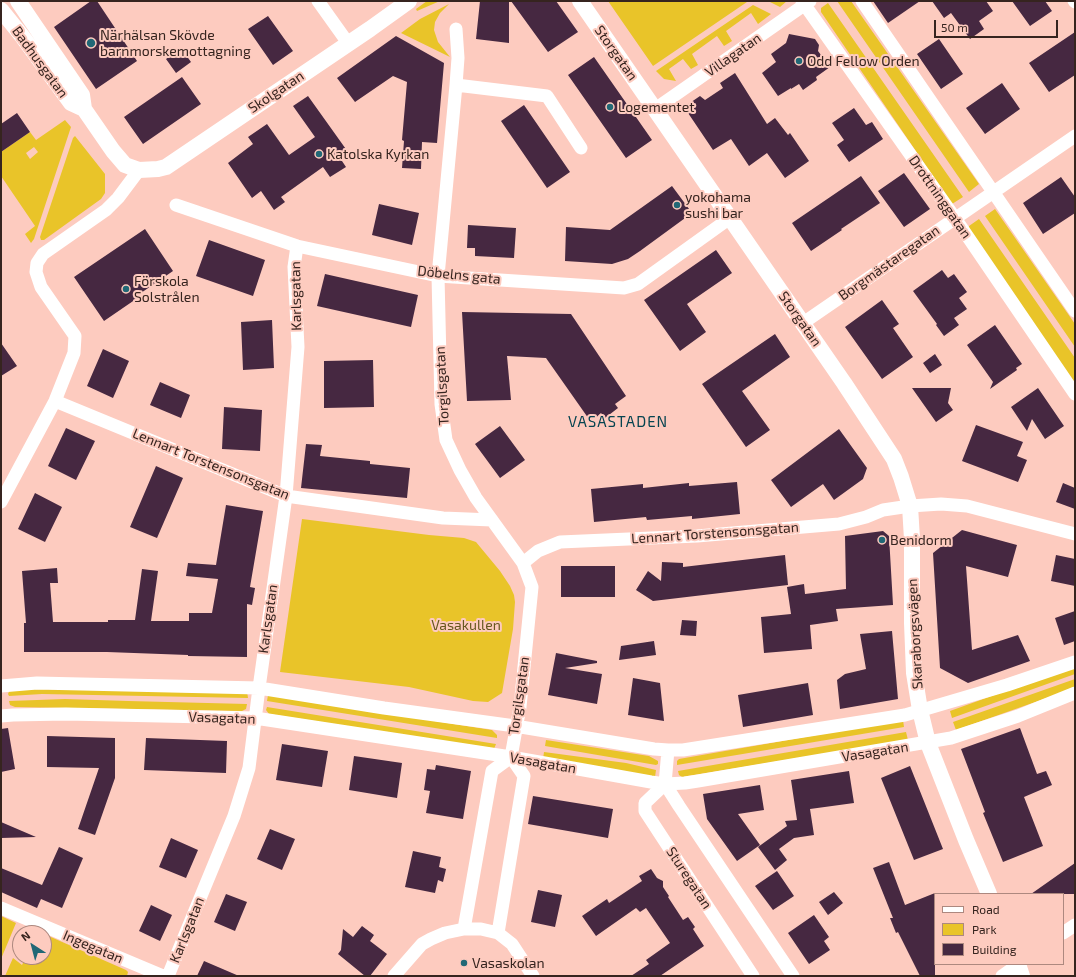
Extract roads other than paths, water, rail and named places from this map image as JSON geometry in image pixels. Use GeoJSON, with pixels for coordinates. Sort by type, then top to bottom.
{"type":"FeatureCollection","features":[{"type":"Feature","properties":{"kind":"street","name":"Badhusgatan"},"geometry":{"type":"LineString","coordinates":[[18,1],[82,95],[84,109],[113,151],[125,165],[139,170]]}},
{"type":"Feature","properties":{"kind":"street"},"geometry":{"type":"LineString","coordinates":[[318,1],[348,43]]}},
{"type":"Feature","properties":{"kind":"street","name":"Skolgatan"},"geometry":{"type":"LineString","coordinates":[[139,170],[166,167],[409,1]]}},
{"type":"Feature","properties":{"kind":"street","name":"Storgatan"},"geometry":{"type":"LineString","coordinates":[[580,1],[803,323],[888,449],[894,459],[910,506]]}},
{"type":"Feature","properties":{"kind":"street"},"geometry":{"type":"LineString","coordinates":[[862,1],[992,192],[1075,310]]}},
{"type":"Feature","properties":{"kind":"street","name":"Villagatan"},"geometry":{"type":"LineString","coordinates":[[655,109],[806,2]]}},
{"type":"Feature","properties":{"kind":"street","name":"Drottninggatan"},"geometry":{"type":"LineString","coordinates":[[806,2],[1075,394]]}},
{"type":"Feature","properties":{"kind":"street","name":"Badhusgatan"},"geometry":{"type":"LineString","coordinates":[[1,10],[71,103],[84,109]]}},
{"type":"Feature","properties":{"kind":"street","name":"Torgilsgatan"},"geometry":{"type":"LineString","coordinates":[[456,29],[458,58],[438,276],[441,404],[446,440],[466,482],[523,563],[532,587],[520,707],[511,757]]}},
{"type":"Feature","properties":{"kind":"street"},"geometry":{"type":"LineString","coordinates":[[456,85],[547,96],[581,148]]}},
{"type":"Feature","properties":{"kind":"street","name":"Borgmästaregatan"},"geometry":{"type":"LineString","coordinates":[[803,323],[1075,136]]}},
{"type":"Feature","properties":{"kind":"street"},"geometry":{"type":"LineString","coordinates":[[1,502],[55,401],[74,353],[75,336],[41,287],[36,272],[37,263],[43,254],[106,210],[118,198],[139,170]]}},
{"type":"Feature","properties":{"kind":"street","name":"Döbelns gata"},"geometry":{"type":"LineString","coordinates":[[176,205],[297,246],[438,276],[624,288],[638,284],[730,218]]}},
{"type":"Feature","properties":{"kind":"street","name":"Karlsgatan"},"geometry":{"type":"LineString","coordinates":[[168,976],[234,816],[249,768],[286,496],[298,347],[294,267],[297,246]]}},
{"type":"Feature","properties":{"kind":"street","name":"Lennart Torstensonsgatan"},"geometry":{"type":"LineString","coordinates":[[55,401],[286,496],[443,518],[492,520]]}},
{"type":"Feature","properties":{"kind":"street"},"geometry":{"type":"LineString","coordinates":[[910,506],[941,504],[967,506],[1075,534]]}},
{"type":"Feature","properties":{"kind":"street","name":"Lennart Torstensonsgatan"},"geometry":{"type":"LineString","coordinates":[[523,563],[538,551],[560,542],[697,536],[839,524],[866,517],[883,510],[910,506]]}},
{"type":"Feature","properties":{"kind":"street","name":"Skaraborgsvägen"},"geometry":{"type":"LineString","coordinates":[[910,506],[912,538],[912,623],[914,673],[920,710],[928,743],[989,893]]}},
{"type":"Feature","properties":{"kind":"street"},"geometry":{"type":"LineString","coordinates":[[1,686],[37,683],[259,688],[384,708],[516,726],[654,749],[683,750],[905,715],[1007,685],[1075,662]]}},
{"type":"Feature","properties":{"kind":"street","name":"Vasagatan"},"geometry":{"type":"LineString","coordinates":[[1,716],[66,714],[255,718],[511,757],[665,784],[698,781],[951,738],[1018,716],[1075,693]]}},
{"type":"Feature","properties":{"kind":"street"},"geometry":{"type":"LineString","coordinates":[[668,750],[665,784],[793,976]]}},
{"type":"Feature","properties":{"kind":"street"},"geometry":{"type":"LineString","coordinates":[[464,929],[492,770],[511,757],[524,776],[498,933]]}},
{"type":"Feature","properties":{"kind":"street","name":"Sturegatan"},"geometry":{"type":"LineString","coordinates":[[665,784],[645,803],[645,811],[753,976]]}},
{"type":"Feature","properties":{"kind":"street","name":"Ingegatan"},"geometry":{"type":"LineString","coordinates":[[1,908],[163,976]]}},
{"type":"Feature","properties":{"kind":"street"},"geometry":{"type":"LineString","coordinates":[[1064,932],[1075,925]]}},
{"type":"Feature","properties":{"kind":"street"},"geometry":{"type":"LineString","coordinates":[[394,976],[422,944],[445,933],[464,929],[481,929],[498,933],[512,944],[533,976]]}},
{"type":"Feature","properties":{"kind":"street"},"geometry":{"type":"LineString","coordinates":[[1002,976],[1020,967]]}},
{"type":"Feature","properties":{"kind":"place","name":"Närhälsan Skövde barnmorskemottagning"},"geometry":{"type":"Point","coordinates":[91,43]}},
{"type":"Feature","properties":{"kind":"place","name":"Odd Fellow Orden"},"geometry":{"type":"Point","coordinates":[799,61]}},
{"type":"Feature","properties":{"kind":"place","name":"Logementet"},"geometry":{"type":"Point","coordinates":[610,107]}},
{"type":"Feature","properties":{"kind":"place","name":"Katolska Kyrkan"},"geometry":{"type":"Point","coordinates":[319,154]}},
{"type":"Feature","properties":{"kind":"place","name":"yokohama sushi bar"},"geometry":{"type":"Point","coordinates":[677,205]}},
{"type":"Feature","properties":{"kind":"place","name":"Förskola Solstrålen"},"geometry":{"type":"Point","coordinates":[126,289]}},
{"type":"Feature","properties":{"kind":"place","name":"Benidorm"},"geometry":{"type":"Point","coordinates":[882,540]}},
{"type":"Feature","properties":{"kind":"place","name":"Vasaskolan"},"geometry":{"type":"Point","coordinates":[464,963]}},
{"type":"Feature","properties":{"kind":"district","name":"VASASTADEN"},"geometry":{"type":"Point","coordinates":[618,422]}},
{"type":"Feature","properties":{"kind":"park label","name":"Vasakullen"},"geometry":{"type":"Point","coordinates":[466,625]}}]}
